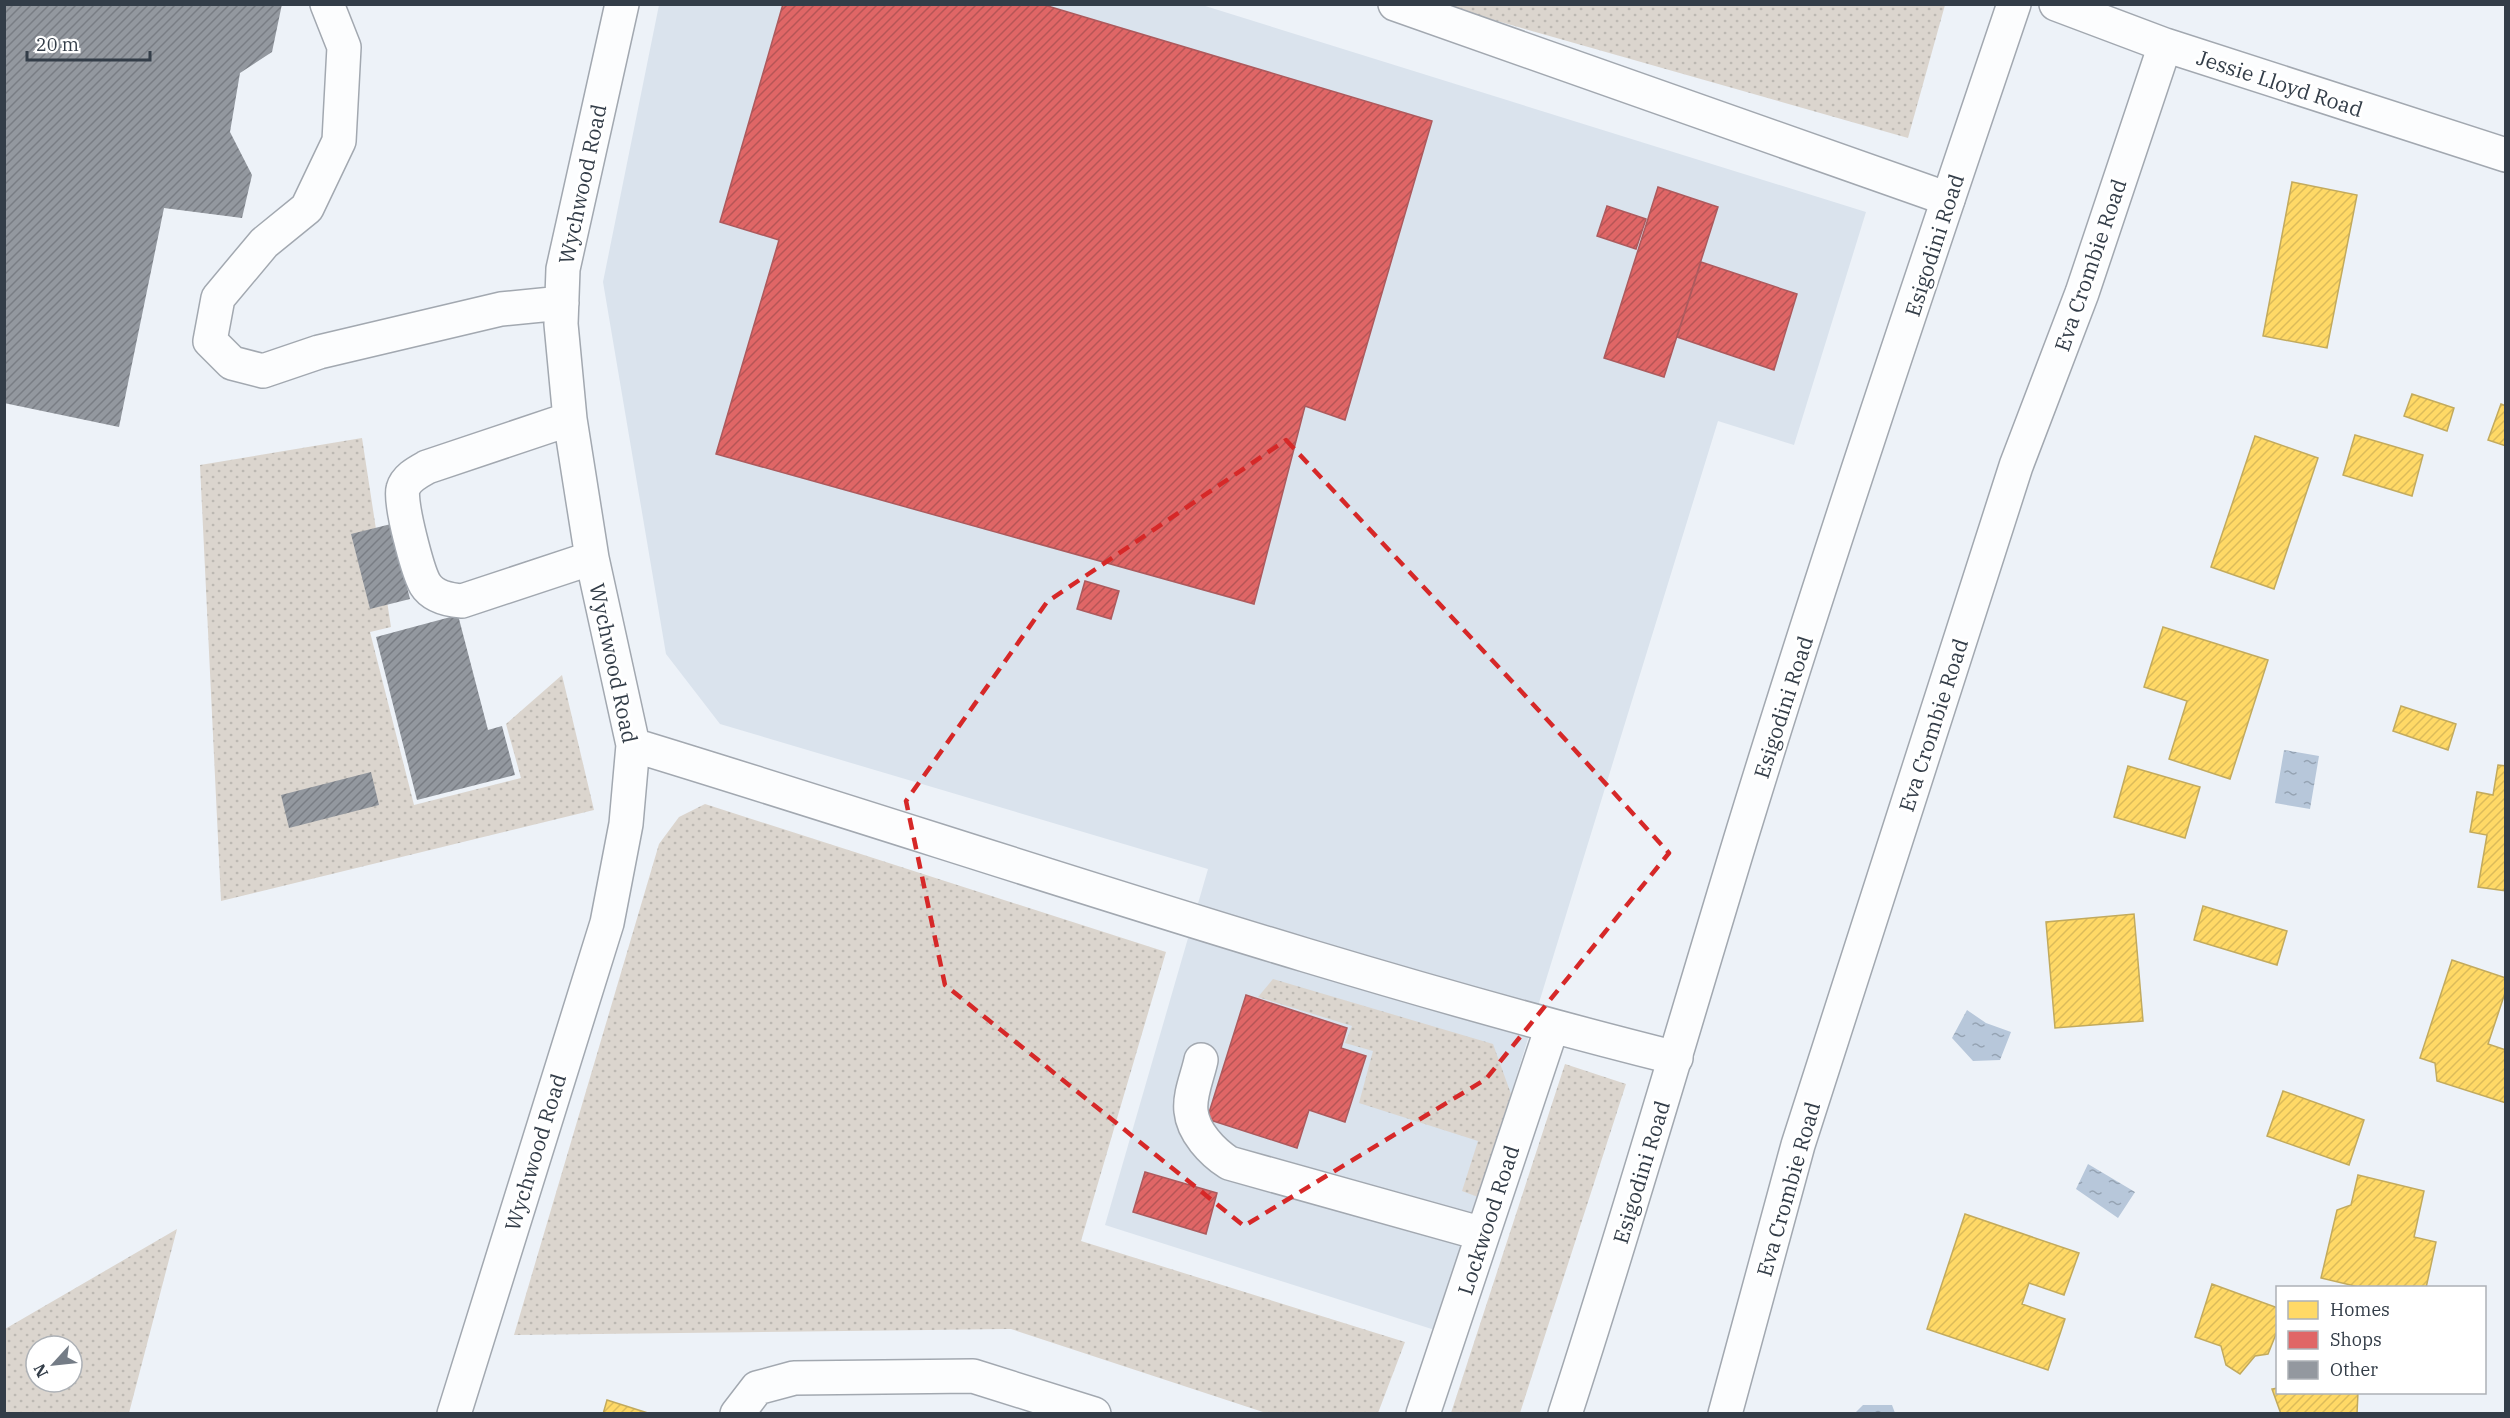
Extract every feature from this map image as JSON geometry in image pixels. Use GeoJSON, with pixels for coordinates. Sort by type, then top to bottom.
{"type":"FeatureCollection","features":[{"type":"Feature","properties":{"kind":"street"},"geometry":{"type":"LineString","coordinates":[[327,4],[344,47],[339,141],[307,208],[264,243],[218,298],[210,341],[232,363],[263,371],[319,352],[501,309],[562,303]]}},
{"type":"Feature","properties":{"kind":"street","name":"Wychwood Road"},"geometry":{"type":"LineString","coordinates":[[454,1413],[607,923],[626,824],[633,745],[592,558],[570,419],[561,324],[563,269],[622,4]]}},
{"type":"Feature","properties":{"kind":"street"},"geometry":{"type":"LineString","coordinates":[[1395,4],[1948,199]]}},
{"type":"Feature","properties":{"kind":"street","name":"Esigodini Road"},"geometry":{"type":"LineString","coordinates":[[1565,1413],[1676,1058],[1750,809],[1948,199],[2014,4]]}},
{"type":"Feature","properties":{"kind":"street","name":"Jessie Lloyd Road"},"geometry":{"type":"LineString","coordinates":[[2055,4],[2165,45],[2505,155]]}},
{"type":"Feature","properties":{"kind":"street","name":"Eva Crombie Road"},"geometry":{"type":"LineString","coordinates":[[1725,1413],[1798,1145],[2005,500],[2082,293],[2165,45]]}},
{"type":"Feature","properties":{"kind":"street"},"geometry":{"type":"LineString","coordinates":[[570,419],[427,467],[414,474],[403,488],[403,510],[426,585],[444,599],[462,601],[592,558]]}},
{"type":"Feature","properties":{"kind":"street"},"geometry":{"type":"LineString","coordinates":[[633,745],[823,803],[1169,915],[1552,1027],[1676,1058]]}},
{"type":"Feature","properties":{"kind":"street","name":"Lockwood Road"},"geometry":{"type":"LineString","coordinates":[[1424,1413],[1552,1027]]}},
{"type":"Feature","properties":{"kind":"street"},"geometry":{"type":"LineString","coordinates":[[1201,1060],[1190,1108],[1193,1121],[1216,1155],[1229,1163],[1483,1234]]}},
{"type":"Feature","properties":{"kind":"street"},"geometry":{"type":"LineString","coordinates":[[736,1413],[757,1388],[794,1378],[973,1376],[1094,1413]]}},
{"type":"Feature","properties":{"kind":"highlighted area"},"geometry":{"type":"Polygon","coordinates":[[[1286,440],[1669,853],[1486,1079],[1244,1226],[945,985],[906,801],[1047,602],[1286,440]]]}},
{"type":"Feature","properties":{"kind":"shaded area"},"geometry":{"type":"Polygon","coordinates":[[[659,5],[1202,5],[1866,212],[1794,445],[1718,421],[1438,1331],[1105,1225],[1208,869],[720,724],[666,654],[603,282],[659,5]]]}},
{"type":"Feature","properties":{"kind":"shaded area"},"geometry":{"type":"Polygon","coordinates":[[[1441,5],[1945,5],[1908,138],[1441,5]]]}},
{"type":"Feature","properties":{"kind":"shaded area"},"geometry":{"type":"Polygon","coordinates":[[[362,438],[391,627],[370,632],[414,805],[521,778],[506,724],[562,675],[594,810],[221,901],[200,465],[362,438]]]}},
{"type":"Feature","properties":{"kind":"shaded area"},"geometry":{"type":"Polygon","coordinates":[[[705,804],[1166,952],[1081,1241],[1405,1342],[1378,1413],[1266,1413],[1011,1329],[514,1335],[659,844],[679,817],[705,804]]]}},
{"type":"Feature","properties":{"kind":"shaded area"},"geometry":{"type":"Polygon","coordinates":[[[1273,979],[1493,1044],[1511,1094],[1478,1197],[1462,1191],[1478,1141],[1359,1103],[1373,1051],[1345,1043],[1352,1026],[1258,997],[1273,979]]]}},
{"type":"Feature","properties":{"kind":"shaded area"},"geometry":{"type":"Polygon","coordinates":[[[1565,1064],[1626,1084],[1520,1413],[1451,1413],[1565,1064]]]}},
{"type":"Feature","properties":{"kind":"shaded area"},"geometry":{"type":"Polygon","coordinates":[[[177,1229],[129,1413],[5,1413],[5,1329],[177,1229]]]}},
{"type":"Feature","properties":{"kind":"water"},"geometry":{"type":"Polygon","coordinates":[[[2284,750],[2319,756],[2310,809],[2275,803],[2284,750]]]}},
{"type":"Feature","properties":{"kind":"water"},"geometry":{"type":"Polygon","coordinates":[[[1967,1010],[1986,1023],[2011,1032],[2000,1060],[1973,1061],[1952,1038],[1967,1010]]]}},
{"type":"Feature","properties":{"kind":"water"},"geometry":{"type":"Polygon","coordinates":[[[2088,1164],[2135,1192],[2118,1218],[2076,1189],[2088,1164]]]}},
{"type":"Feature","properties":{"kind":"water"},"geometry":{"type":"Polygon","coordinates":[[[1863,1405],[1892,1405],[1895,1413],[1855,1413],[1863,1405]]]}},
{"type":"Feature","properties":{"kind":"building: Homes"},"geometry":{"type":"Polygon","coordinates":[[[2292,182],[2357,195],[2327,348],[2263,336],[2292,182]]]}},
{"type":"Feature","properties":{"kind":"building: Homes"},"geometry":{"type":"Polygon","coordinates":[[[2412,394],[2454,408],[2447,431],[2404,416],[2412,394]]]}},
{"type":"Feature","properties":{"kind":"building: Homes"},"geometry":{"type":"Polygon","coordinates":[[[2501,404],[2506,406],[2506,446],[2488,440],[2501,404]]]}},
{"type":"Feature","properties":{"kind":"building: Homes"},"geometry":{"type":"Polygon","coordinates":[[[2355,435],[2423,455],[2412,496],[2343,475],[2355,435]]]}},
{"type":"Feature","properties":{"kind":"building: Homes"},"geometry":{"type":"Polygon","coordinates":[[[2255,436],[2318,458],[2274,589],[2211,567],[2255,436]]]}},
{"type":"Feature","properties":{"kind":"building: Homes"},"geometry":{"type":"Polygon","coordinates":[[[2163,627],[2268,660],[2230,779],[2169,759],[2187,701],[2144,687],[2163,627]]]}},
{"type":"Feature","properties":{"kind":"building: Homes"},"geometry":{"type":"Polygon","coordinates":[[[2401,706],[2456,724],[2448,750],[2393,731],[2401,706]]]}},
{"type":"Feature","properties":{"kind":"building: Homes"},"geometry":{"type":"Polygon","coordinates":[[[2498,765],[2506,766],[2506,891],[2478,887],[2487,835],[2470,832],[2477,792],[2493,795],[2498,765]]]}},
{"type":"Feature","properties":{"kind":"building: Homes"},"geometry":{"type":"Polygon","coordinates":[[[2128,766],[2200,787],[2185,838],[2114,817],[2128,766]]]}},
{"type":"Feature","properties":{"kind":"building: Homes"},"geometry":{"type":"Polygon","coordinates":[[[2203,906],[2287,931],[2277,965],[2194,940],[2203,906]]]}},
{"type":"Feature","properties":{"kind":"building: Homes"},"geometry":{"type":"Polygon","coordinates":[[[2134,914],[2143,1021],[2055,1028],[2046,922],[2134,914]]]}},
{"type":"Feature","properties":{"kind":"building: Homes"},"geometry":{"type":"Polygon","coordinates":[[[2452,960],[2506,978],[2506,990],[2488,1044],[2506,1050],[2506,1103],[2437,1081],[2435,1063],[2420,1058],[2452,960]]]}},
{"type":"Feature","properties":{"kind":"building: Homes"},"geometry":{"type":"Polygon","coordinates":[[[2283,1091],[2364,1120],[2349,1165],[2267,1136],[2283,1091]]]}},
{"type":"Feature","properties":{"kind":"building: Homes"},"geometry":{"type":"Polygon","coordinates":[[[2358,1175],[2424,1191],[2414,1237],[2436,1242],[2426,1286],[2355,1286],[2321,1278],[2337,1210],[2351,1205],[2358,1175]]]}},
{"type":"Feature","properties":{"kind":"building: Homes"},"geometry":{"type":"Polygon","coordinates":[[[1965,1214],[2079,1253],[2064,1295],[2029,1283],[2022,1304],[2065,1319],[2048,1370],[1927,1329],[1965,1214]]]}},
{"type":"Feature","properties":{"kind":"building: Homes"},"geometry":{"type":"Polygon","coordinates":[[[2212,1284],[2276,1307],[2276,1334],[2268,1354],[2255,1356],[2240,1374],[2226,1365],[2221,1346],[2195,1337],[2212,1284]]]}},
{"type":"Feature","properties":{"kind":"building: Homes"},"geometry":{"type":"Polygon","coordinates":[[[2276,1388],[2276,1394],[2358,1394],[2357,1414],[2281,1414],[2272,1389],[2276,1388]]]}},
{"type":"Feature","properties":{"kind":"building: Homes"},"geometry":{"type":"Polygon","coordinates":[[[607,1400],[651,1414],[603,1414],[607,1400]]]}},
{"type":"Feature","properties":{"kind":"building: Shops"},"geometry":{"type":"Polygon","coordinates":[[[783,4],[1041,4],[1432,121],[1345,420],[1305,406],[1254,604],[716,454],[779,240],[720,222],[783,4]]]}},
{"type":"Feature","properties":{"kind":"building: Shops"},"geometry":{"type":"Polygon","coordinates":[[[1658,187],[1718,207],[1664,377],[1604,358],[1658,187]]]}},
{"type":"Feature","properties":{"kind":"building: Shops"},"geometry":{"type":"Polygon","coordinates":[[[1607,206],[1646,219],[1636,249],[1597,236],[1607,206]]]}},
{"type":"Feature","properties":{"kind":"building: Shops"},"geometry":{"type":"Polygon","coordinates":[[[1701,262],[1797,294],[1774,370],[1677,337],[1701,262]]]}},
{"type":"Feature","properties":{"kind":"building: Shops"},"geometry":{"type":"Polygon","coordinates":[[[1085,581],[1119,591],[1111,619],[1077,609],[1085,581]]]}},
{"type":"Feature","properties":{"kind":"building: Shops"},"geometry":{"type":"Polygon","coordinates":[[[1246,995],[1347,1028],[1341,1048],[1366,1056],[1345,1122],[1309,1110],[1297,1148],[1207,1119],[1246,995]]]}},
{"type":"Feature","properties":{"kind":"building: Shops"},"geometry":{"type":"Polygon","coordinates":[[[1145,1172],[1217,1193],[1206,1234],[1133,1212],[1145,1172]]]}},
{"type":"Feature","properties":{"kind":"building: Other"},"geometry":{"type":"Polygon","coordinates":[[[4,4],[282,4],[272,52],[240,73],[230,132],[252,175],[242,218],[164,208],[119,427],[4,403],[4,4]]]}},
{"type":"Feature","properties":{"kind":"building: Other"},"geometry":{"type":"Polygon","coordinates":[[[391,524],[410,599],[370,609],[351,534],[391,524]]]}},
{"type":"Feature","properties":{"kind":"building: Other"},"geometry":{"type":"Polygon","coordinates":[[[458,615],[488,730],[502,726],[515,775],[417,800],[376,637],[458,615]]]}},
{"type":"Feature","properties":{"kind":"building: Other"},"geometry":{"type":"Polygon","coordinates":[[[371,772],[379,805],[289,828],[281,795],[371,772]]]}}]}
